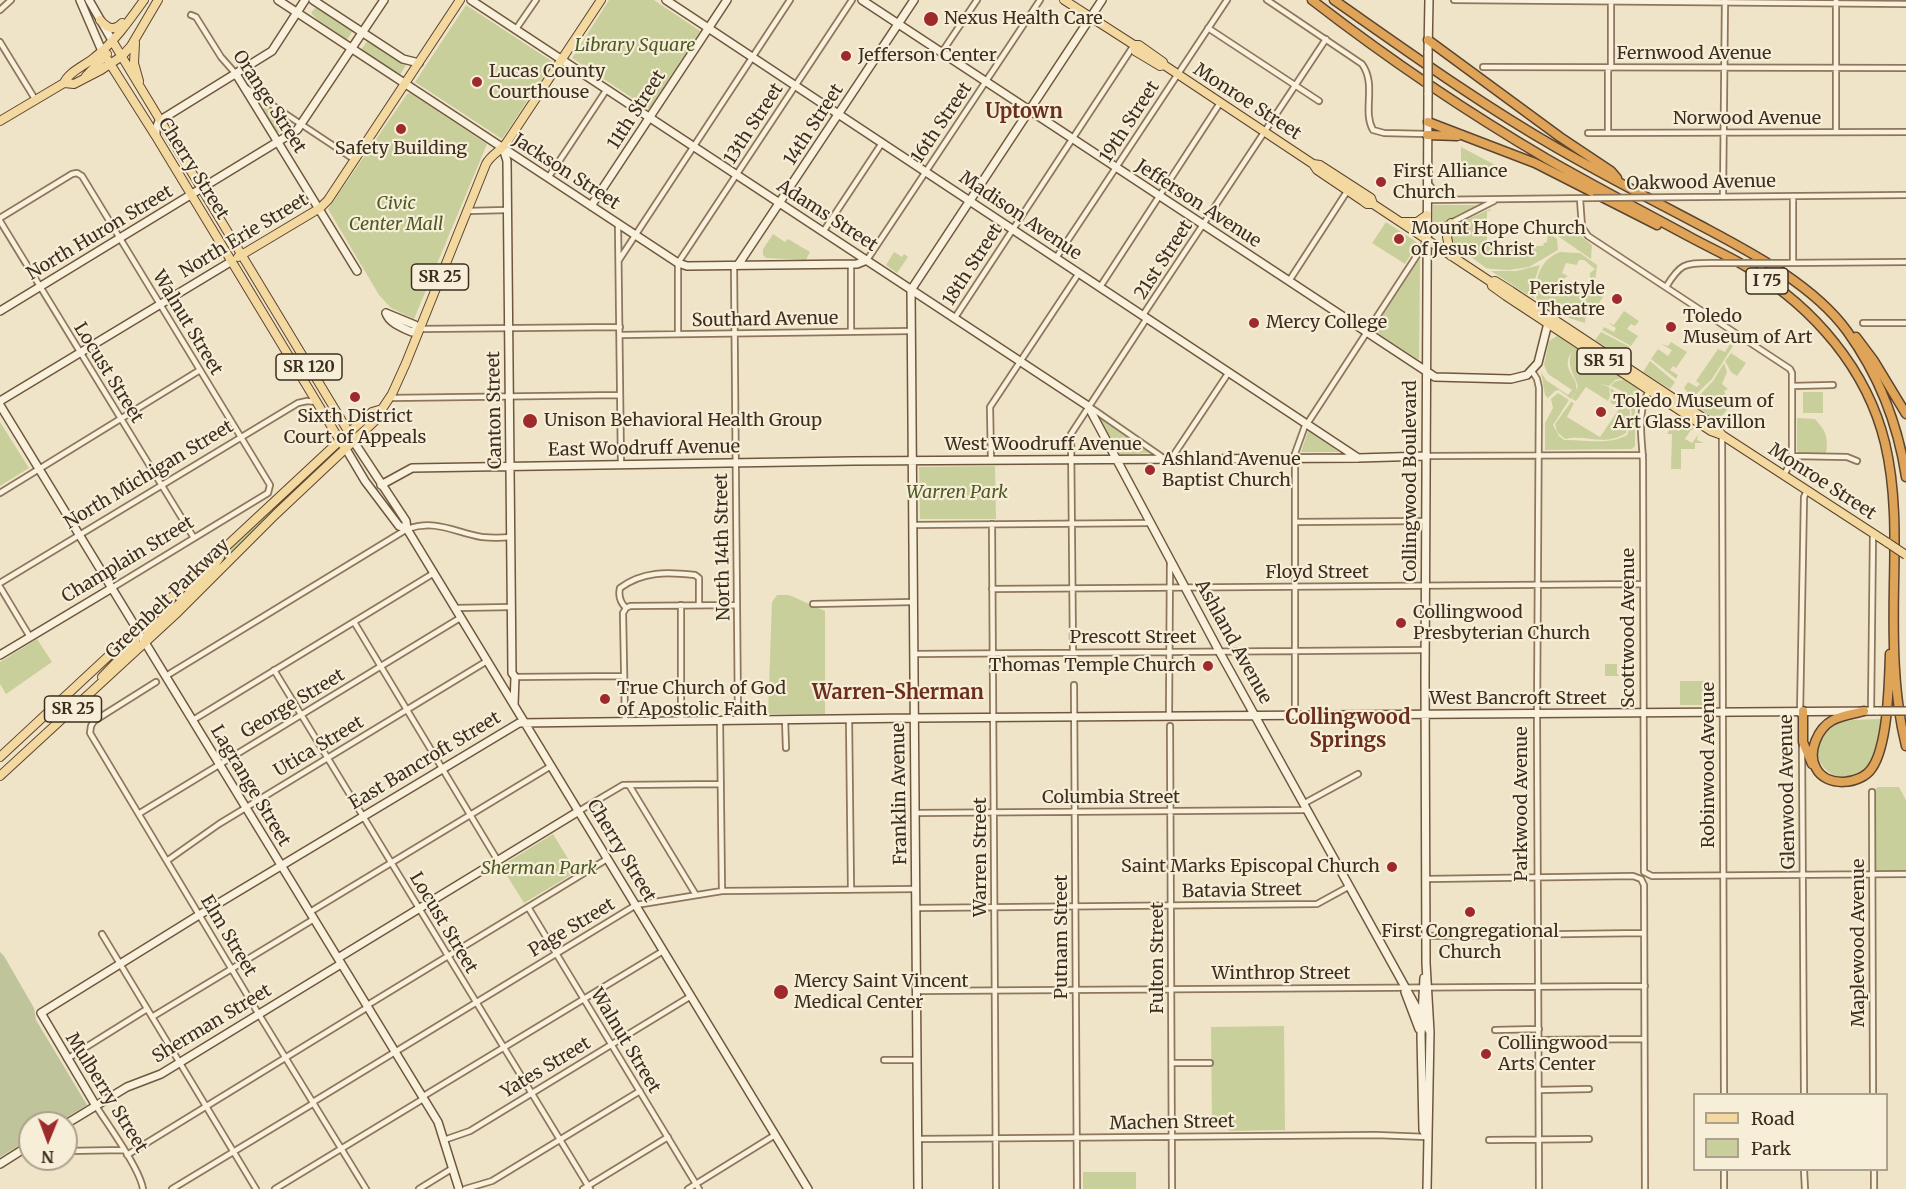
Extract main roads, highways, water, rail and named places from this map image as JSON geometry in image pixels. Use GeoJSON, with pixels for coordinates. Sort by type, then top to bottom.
{"type":"FeatureCollection","features":[{"type":"Feature","properties":{"kind":"highway","name":"I 75"},"geometry":{"type":"LineString","coordinates":[[1310,0],[1507,135],[1750,269],[1803,308],[1832,339],[1849,361],[1865,389],[1885,442],[1892,480],[1895,519],[1896,682],[1906,746]]}},
{"type":"Feature","properties":{"kind":"highway","name":"I 75"},"geometry":{"type":"LineString","coordinates":[[1336,1],[1440,74],[1511,120],[1583,163],[1758,257],[1804,290],[1847,331],[1868,366],[1888,406],[1899,440],[1906,477]]}},
{"type":"Feature","properties":{"kind":"highway"},"geometry":{"type":"LineString","coordinates":[[1428,40],[1560,137],[1611,171],[1621,183]]}},
{"type":"Feature","properties":{"kind":"highway"},"geometry":{"type":"LineString","coordinates":[[1428,122],[1535,163],[1634,215],[1703,245]]}},
{"type":"Feature","properties":{"kind":"highway"},"geometry":{"type":"LineString","coordinates":[[1427,134],[1465,136]]}},
{"type":"Feature","properties":{"kind":"highway"},"geometry":{"type":"LineString","coordinates":[[1847,331],[1857,338],[1874,361],[1906,414]]}},
{"type":"Feature","properties":{"kind":"highway"},"geometry":{"type":"LineString","coordinates":[[1801,711],[1804,747],[1816,769],[1834,781],[1846,782],[1859,779],[1868,773],[1874,765],[1880,748],[1887,697],[1894,588]]}},
{"type":"Feature","properties":{"kind":"highway"},"geometry":{"type":"LineString","coordinates":[[1816,769],[1814,745],[1822,730],[1833,720],[1871,711]]}},
{"type":"Feature","properties":{"kind":"main road"},"geometry":{"type":"LineString","coordinates":[[81,81],[144,0]]}},
{"type":"Feature","properties":{"kind":"main road"},"geometry":{"type":"LineString","coordinates":[[0,121],[64,83],[74,84],[81,81],[121,57],[131,46],[158,0]]}},
{"type":"Feature","properties":{"kind":"main road","name":"North Erie Street"},"geometry":{"type":"LineString","coordinates":[[232,261],[320,208],[328,200],[460,0]]}},
{"type":"Feature","properties":{"kind":"main road","name":"SR 25"},"geometry":{"type":"LineString","coordinates":[[354,442],[379,417],[389,398],[488,160],[502,148],[602,0]]}},
{"type":"Feature","properties":{"kind":"main road","name":"Monroe Street"},"geometry":{"type":"LineString","coordinates":[[1064,0],[1134,45],[1138,45],[1163,62],[1164,66],[1313,164],[1317,170],[1349,188],[1368,204],[1373,204],[1427,237],[1491,282],[1492,286],[1549,320],[1651,387],[1711,432],[1722,435],[1906,555]]}},
{"type":"Feature","properties":{"kind":"main road"},"geometry":{"type":"LineString","coordinates":[[100,20],[107,27],[116,28],[135,12]]}},
{"type":"Feature","properties":{"kind":"main road"},"geometry":{"type":"LineString","coordinates":[[141,27],[134,49],[134,63],[148,103]]}},
{"type":"Feature","properties":{"kind":"main road","name":"Cherry Street"},"geometry":{"type":"LineString","coordinates":[[113,42],[354,442]]}},
{"type":"Feature","properties":{"kind":"main road"},"geometry":{"type":"LineString","coordinates":[[64,83],[66,77],[103,54]]}},
{"type":"Feature","properties":{"kind":"main road","name":"Cherry Street"},"geometry":{"type":"LineString","coordinates":[[103,54],[157,138],[346,450]]}},
{"type":"Feature","properties":{"kind":"main road"},"geometry":{"type":"LineString","coordinates":[[1401,222],[1417,222],[1427,215]]}},
{"type":"Feature","properties":{"kind":"main road"},"geometry":{"type":"LineString","coordinates":[[1450,223],[1447,237],[1451,256]]}},
{"type":"Feature","properties":{"kind":"main road","name":"Greenbelt Parkway"},"geometry":{"type":"LineString","coordinates":[[0,757],[340,440],[372,412],[382,409]]}},
{"type":"Feature","properties":{"kind":"main road"},"geometry":{"type":"LineString","coordinates":[[338,415],[352,421],[364,420]]}},
{"type":"Feature","properties":{"kind":"main road","name":"Greenbelt Parkway"},"geometry":{"type":"LineString","coordinates":[[0,776],[145,642],[354,442]]}},
{"type":"Feature","properties":{"kind":"main road"},"geometry":{"type":"LineString","coordinates":[[145,642],[149,631],[178,605],[211,570],[226,545]]}},
{"type":"Feature","properties":{"kind":"main road"},"geometry":{"type":"LineString","coordinates":[[62,720],[71,707],[135,643],[138,630]]}},
{"type":"Feature","properties":{"kind":"place","name":"Nexus Health Care"},"geometry":{"type":"Point","coordinates":[931,19]}},
{"type":"Feature","properties":{"kind":"place","name":"Jefferson Center"},"geometry":{"type":"Point","coordinates":[846,56]}},
{"type":"Feature","properties":{"kind":"place","name":"Lucas County Courthouse"},"geometry":{"type":"Point","coordinates":[477,82]}},
{"type":"Feature","properties":{"kind":"place","name":"Safety Building"},"geometry":{"type":"Point","coordinates":[401,129]}},
{"type":"Feature","properties":{"kind":"place","name":"First Alliance Church"},"geometry":{"type":"Point","coordinates":[1381,182]}},
{"type":"Feature","properties":{"kind":"place","name":"Mount Hope Church of Jesus Christ"},"geometry":{"type":"Point","coordinates":[1399,239]}},
{"type":"Feature","properties":{"kind":"place","name":"Peristyle Theatre"},"geometry":{"type":"Point","coordinates":[1617,299]}},
{"type":"Feature","properties":{"kind":"place","name":"Mercy College"},"geometry":{"type":"Point","coordinates":[1254,323]}},
{"type":"Feature","properties":{"kind":"place","name":"Toledo Museum of Art"},"geometry":{"type":"Point","coordinates":[1671,327]}},
{"type":"Feature","properties":{"kind":"place","name":"Sixth District Court of Appeals"},"geometry":{"type":"Point","coordinates":[355,397]}},
{"type":"Feature","properties":{"kind":"place","name":"Toledo Museum of Art Glass Pavillon"},"geometry":{"type":"Point","coordinates":[1601,412]}},
{"type":"Feature","properties":{"kind":"place","name":"Unison Behavioral Health Group"},"geometry":{"type":"Point","coordinates":[530,421]}},
{"type":"Feature","properties":{"kind":"place","name":"Ashland Avenue Baptist Church"},"geometry":{"type":"Point","coordinates":[1150,470]}},
{"type":"Feature","properties":{"kind":"place","name":"Collingwood Presbyterian Church"},"geometry":{"type":"Point","coordinates":[1401,623]}},
{"type":"Feature","properties":{"kind":"place","name":"Thomas Temple Church"},"geometry":{"type":"Point","coordinates":[1208,666]}},
{"type":"Feature","properties":{"kind":"place","name":"True Church of God of Apostolic Faith"},"geometry":{"type":"Point","coordinates":[605,699]}},
{"type":"Feature","properties":{"kind":"place","name":"Saint Marks Episcopal Church"},"geometry":{"type":"Point","coordinates":[1392,867]}},
{"type":"Feature","properties":{"kind":"place","name":"First Congregational Church"},"geometry":{"type":"Point","coordinates":[1470,912]}},
{"type":"Feature","properties":{"kind":"place","name":"Mercy Saint Vincent Medical Center"},"geometry":{"type":"Point","coordinates":[781,992]}},
{"type":"Feature","properties":{"kind":"place","name":"Collingwood Arts Center"},"geometry":{"type":"Point","coordinates":[1486,1054]}},
{"type":"Feature","properties":{"kind":"district","name":"Uptown"},"geometry":{"type":"Point","coordinates":[1024,112]}},
{"type":"Feature","properties":{"kind":"district","name":"Warren-Sherman"},"geometry":{"type":"Point","coordinates":[898,693]}},
{"type":"Feature","properties":{"kind":"district","name":"Collingwood Springs"},"geometry":{"type":"Point","coordinates":[1348,730]}},
{"type":"Feature","properties":{"kind":"park label","name":"Library Square"},"geometry":{"type":"Point","coordinates":[635,46]}},
{"type":"Feature","properties":{"kind":"park label","name":"Civic Center Mall"},"geometry":{"type":"Point","coordinates":[396,214]}},
{"type":"Feature","properties":{"kind":"park label","name":"Warren Park"},"geometry":{"type":"Point","coordinates":[957,493]}},
{"type":"Feature","properties":{"kind":"park label","name":"Sherman Park"},"geometry":{"type":"Point","coordinates":[539,869]}}]}
